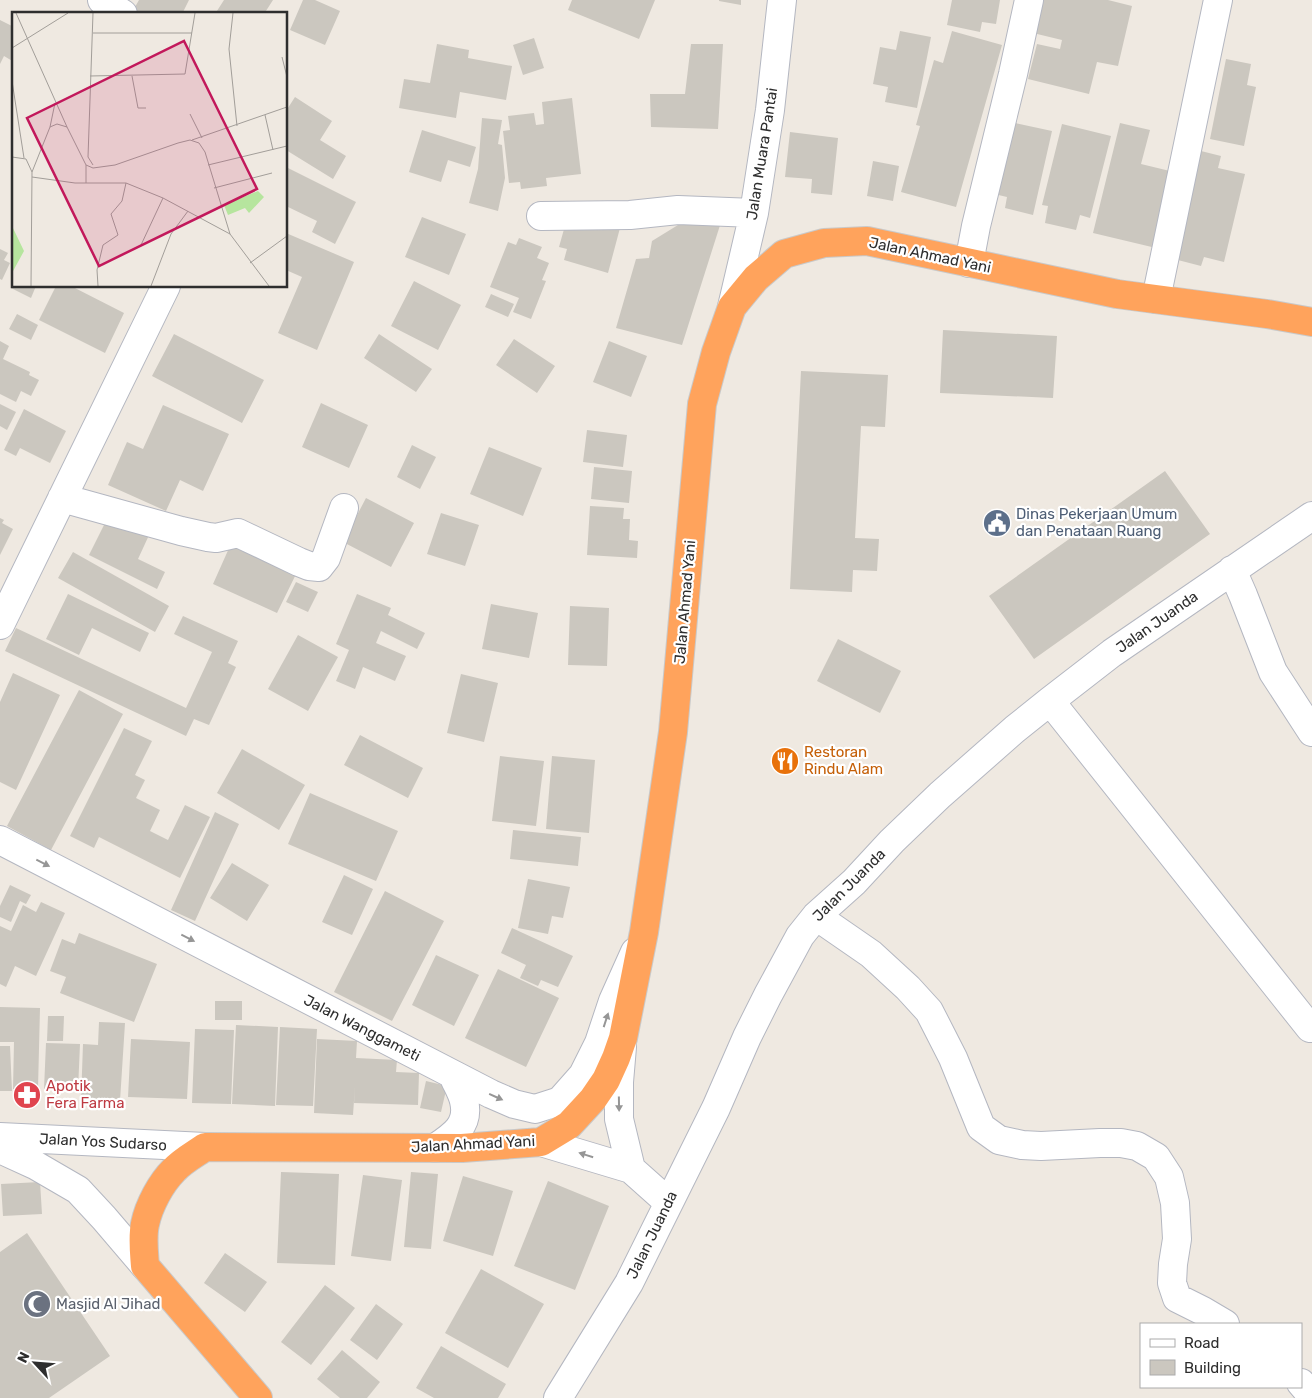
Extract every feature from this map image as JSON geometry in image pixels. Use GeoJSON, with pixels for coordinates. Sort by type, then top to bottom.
{"type":"FeatureCollection","features":[{"type":"Feature","properties":{"kind":"highway","name":"Jalan Ahmad Yani"},"geometry":{"type":"LineString","coordinates":[[205,1147],[462,1148],[541,1142],[569,1125],[593,1099],[606,1080],[623,1038],[644,932],[673,732],[702,404],[716,352],[732,307],[756,278],[784,254],[824,243],[867,241],[1117,294],[1312,322]]}},
{"type":"Feature","properties":{"kind":"highway"},"geometry":{"type":"LineString","coordinates":[[205,1147],[174,1169],[152,1204],[145,1224],[145,1266],[258,1398]]}},
{"type":"Feature","properties":{"kind":"street"},"geometry":{"type":"LineString","coordinates":[[102,0],[120,12]]}},
{"type":"Feature","properties":{"kind":"street","name":"Jalan Muara Pantai"},"geometry":{"type":"LineString","coordinates":[[732,307],[754,213],[770,110],[782,0]]}},
{"type":"Feature","properties":{"kind":"street"},"geometry":{"type":"LineString","coordinates":[[968,262],[1029,0]]}},
{"type":"Feature","properties":{"kind":"street"},"geometry":{"type":"LineString","coordinates":[[1156,299],[1218,0]]}},
{"type":"Feature","properties":{"kind":"street"},"geometry":{"type":"LineString","coordinates":[[541,216],[630,215],[678,210],[754,213]]}},
{"type":"Feature","properties":{"kind":"street"},"geometry":{"type":"LineString","coordinates":[[0,625],[165,288]]}},
{"type":"Feature","properties":{"kind":"street"},"geometry":{"type":"LineString","coordinates":[[62,498],[208,537],[216,538],[238,533],[298,562],[319,568],[326,558],[344,508]]}},
{"type":"Feature","properties":{"kind":"street","name":"Jalan Juanda"},"geometry":{"type":"LineString","coordinates":[[558,1398],[629,1283],[716,1108],[747,1037],[768,995],[800,936],[816,916],[854,882],[940,794],[1015,729],[1112,653],[1312,516]]}},
{"type":"Feature","properties":{"kind":"street"},"geometry":{"type":"LineString","coordinates":[[1232,570],[1273,672],[1312,732]]}},
{"type":"Feature","properties":{"kind":"street"},"geometry":{"type":"LineString","coordinates":[[1050,701],[1310,1028]]}},
{"type":"Feature","properties":{"kind":"street","name":"Jalan Wanggameti"},"geometry":{"type":"LineString","coordinates":[[0,840],[452,1075],[514,1104],[535,1110],[560,1101],[584,1075],[599,1042],[613,1001],[644,932]]}},
{"type":"Feature","properties":{"kind":"street"},"geometry":{"type":"LineString","coordinates":[[816,916],[871,954],[908,988],[928,1011],[954,1058],[981,1127],[999,1140],[1022,1145],[1041,1146],[1121,1143],[1137,1146],[1156,1157],[1169,1177],[1175,1203],[1177,1239],[1172,1283],[1176,1298],[1223,1323]]}},
{"type":"Feature","properties":{"kind":"street"},"geometry":{"type":"LineString","coordinates":[[623,1038],[619,1082],[619,1119],[631,1169]]}},
{"type":"Feature","properties":{"kind":"street"},"geometry":{"type":"LineString","coordinates":[[435,1148],[452,1137],[461,1126],[465,1116],[464,1101],[452,1075]]}},
{"type":"Feature","properties":{"kind":"street","name":"Jalan Yos Sudarso"},"geometry":{"type":"LineString","coordinates":[[0,1136],[205,1147]]}},
{"type":"Feature","properties":{"kind":"street"},"geometry":{"type":"LineString","coordinates":[[541,1142],[631,1169],[668,1202]]}},
{"type":"Feature","properties":{"kind":"street"},"geometry":{"type":"LineString","coordinates":[[0,1150],[35,1165],[78,1190],[145,1266]]}},
{"type":"Feature","properties":{"kind":"street"},"geometry":{"type":"LineString","coordinates":[[1302,1384],[1312,1396]]}},
{"type":"Feature","properties":{"kind":"building"},"geometry":{"type":"Polygon","coordinates":[[[139,0],[189,0],[183,12],[132,12],[139,0]]]}},
{"type":"Feature","properties":{"kind":"building"},"geometry":{"type":"Polygon","coordinates":[[[224,0],[273,0],[265,12],[216,12],[224,0]]]}},
{"type":"Feature","properties":{"kind":"building"},"geometry":{"type":"Polygon","coordinates":[[[303,0],[315,0],[340,11],[325,45],[290,30],[303,0]]]}},
{"type":"Feature","properties":{"kind":"building"},"geometry":{"type":"Polygon","coordinates":[[[572,0],[655,0],[639,39],[568,10],[572,0]]]}},
{"type":"Feature","properties":{"kind":"building"},"geometry":{"type":"Polygon","coordinates":[[[741,0],[741,5],[719,1],[741,0]]]}},
{"type":"Feature","properties":{"kind":"building"},"geometry":{"type":"Polygon","coordinates":[[[952,0],[1000,0],[996,24],[982,22],[980,32],[947,25],[952,0]]]}},
{"type":"Feature","properties":{"kind":"building"},"geometry":{"type":"Polygon","coordinates":[[[1040,0],[1108,0],[1132,6],[1118,66],[1097,62],[1089,94],[1028,79],[1037,44],[1060,49],[1062,40],[1033,33],[1040,0]]]}},
{"type":"Feature","properties":{"kind":"building"},"geometry":{"type":"Polygon","coordinates":[[[0,20],[12,26],[12,61],[4,56],[0,64],[0,20]]]}},
{"type":"Feature","properties":{"kind":"building"},"geometry":{"type":"Polygon","coordinates":[[[900,31],[931,37],[917,108],[885,102],[888,87],[873,84],[880,47],[896,50],[900,31]]]}},
{"type":"Feature","properties":{"kind":"building"},"geometry":{"type":"Polygon","coordinates":[[[952,31],[1002,45],[956,207],[901,192],[920,126],[916,125],[934,60],[943,63],[952,31]]]}},
{"type":"Feature","properties":{"kind":"building"},"geometry":{"type":"Polygon","coordinates":[[[534,38],[544,68],[523,75],[513,45],[534,38]]]}},
{"type":"Feature","properties":{"kind":"building"},"geometry":{"type":"Polygon","coordinates":[[[437,44],[469,50],[468,58],[512,66],[506,100],[460,92],[456,118],[399,108],[404,79],[430,83],[437,44]]]}},
{"type":"Feature","properties":{"kind":"building"},"geometry":{"type":"Polygon","coordinates":[[[691,44],[723,44],[718,129],[651,127],[650,94],[685,94],[691,44]]]}},
{"type":"Feature","properties":{"kind":"building"},"geometry":{"type":"Polygon","coordinates":[[[1226,59],[1251,64],[1247,85],[1256,87],[1244,146],[1210,139],[1226,59]]]}},
{"type":"Feature","properties":{"kind":"building"},"geometry":{"type":"Polygon","coordinates":[[[295,97],[332,121],[320,140],[346,156],[333,179],[288,151],[288,108],[295,97]]]}},
{"type":"Feature","properties":{"kind":"building"},"geometry":{"type":"Polygon","coordinates":[[[572,98],[581,174],[546,178],[547,186],[521,189],[520,182],[509,183],[503,131],[510,130],[508,116],[534,113],[536,125],[544,124],[542,102],[572,98]]]}},
{"type":"Feature","properties":{"kind":"building"},"geometry":{"type":"Polygon","coordinates":[[[482,118],[502,120],[498,144],[502,145],[505,178],[498,211],[469,203],[478,169],[482,118]]]}},
{"type":"Feature","properties":{"kind":"building"},"geometry":{"type":"Polygon","coordinates":[[[1006,121],[1052,131],[1033,215],[1005,208],[1007,197],[990,193],[1006,121]]]}},
{"type":"Feature","properties":{"kind":"building"},"geometry":{"type":"Polygon","coordinates":[[[1120,123],[1150,130],[1141,164],[1174,172],[1156,248],[1093,233],[1120,123]]]}},
{"type":"Feature","properties":{"kind":"building"},"geometry":{"type":"Polygon","coordinates":[[[1062,124],[1111,136],[1090,218],[1080,215],[1076,230],[1045,223],[1048,206],[1042,205],[1062,124]]]}},
{"type":"Feature","properties":{"kind":"building"},"geometry":{"type":"Polygon","coordinates":[[[422,130],[476,147],[470,167],[448,160],[441,182],[409,172],[422,130]]]}},
{"type":"Feature","properties":{"kind":"building"},"geometry":{"type":"Polygon","coordinates":[[[790,132],[838,138],[832,195],[811,193],[812,179],[785,177],[790,132]]]}},
{"type":"Feature","properties":{"kind":"building"},"geometry":{"type":"Polygon","coordinates":[[[1201,151],[1221,156],[1218,168],[1245,174],[1224,262],[1204,257],[1201,266],[1174,259],[1201,151]]]}},
{"type":"Feature","properties":{"kind":"building"},"geometry":{"type":"Polygon","coordinates":[[[873,161],[899,166],[893,201],[867,196],[873,161]]]}},
{"type":"Feature","properties":{"kind":"building"},"geometry":{"type":"Polygon","coordinates":[[[288,168],[356,202],[335,244],[312,232],[317,221],[288,207],[288,168]]]}},
{"type":"Feature","properties":{"kind":"building"},"geometry":{"type":"Polygon","coordinates":[[[422,217],[466,234],[449,275],[405,257],[422,217]]]}},
{"type":"Feature","properties":{"kind":"building"},"geometry":{"type":"Polygon","coordinates":[[[691,217],[722,219],[682,345],[616,328],[636,259],[649,258],[652,241],[691,217]]]}},
{"type":"Feature","properties":{"kind":"building"},"geometry":{"type":"Polygon","coordinates":[[[566,222],[620,228],[608,273],[564,260],[567,249],[559,247],[566,222]]]}},
{"type":"Feature","properties":{"kind":"building"},"geometry":{"type":"Polygon","coordinates":[[[288,234],[354,262],[317,350],[278,333],[302,277],[288,271],[288,234]]]}},
{"type":"Feature","properties":{"kind":"building"},"geometry":{"type":"Polygon","coordinates":[[[519,238],[542,247],[537,258],[549,263],[542,280],[546,281],[531,319],[513,312],[519,298],[490,287],[508,242],[516,245],[519,238]]]}},
{"type":"Feature","properties":{"kind":"building"},"geometry":{"type":"Polygon","coordinates":[[[0,249],[8,253],[4,260],[10,263],[2,280],[0,279],[0,249]]]}},
{"type":"Feature","properties":{"kind":"building"},"geometry":{"type":"Polygon","coordinates":[[[414,281],[461,305],[438,350],[391,326],[414,281]]]}},
{"type":"Feature","properties":{"kind":"building"},"geometry":{"type":"Polygon","coordinates":[[[12,286],[12,288],[35,288],[31,298],[11,288],[12,286]]]}},
{"type":"Feature","properties":{"kind":"building"},"geometry":{"type":"Polygon","coordinates":[[[55,288],[75,288],[124,313],[105,353],[39,320],[55,288]]]}},
{"type":"Feature","properties":{"kind":"building"},"geometry":{"type":"Polygon","coordinates":[[[491,294],[514,304],[508,317],[485,307],[491,294]]]}},
{"type":"Feature","properties":{"kind":"building"},"geometry":{"type":"Polygon","coordinates":[[[17,314],[38,325],[31,340],[9,329],[17,314]]]}},
{"type":"Feature","properties":{"kind":"building"},"geometry":{"type":"Polygon","coordinates":[[[943,330],[1057,336],[1053,398],[940,393],[943,330]]]}},
{"type":"Feature","properties":{"kind":"building"},"geometry":{"type":"Polygon","coordinates":[[[174,334],[264,380],[242,423],[152,376],[174,334]]]}},
{"type":"Feature","properties":{"kind":"building"},"geometry":{"type":"Polygon","coordinates":[[[379,334],[432,369],[416,392],[364,358],[379,334]]]}},
{"type":"Feature","properties":{"kind":"building"},"geometry":{"type":"Polygon","coordinates":[[[514,339],[555,366],[537,393],[496,365],[514,339]]]}},
{"type":"Feature","properties":{"kind":"building"},"geometry":{"type":"Polygon","coordinates":[[[0,341],[9,346],[3,359],[30,372],[29,375],[39,380],[31,396],[21,391],[16,402],[0,394],[0,341]]]}},
{"type":"Feature","properties":{"kind":"building"},"geometry":{"type":"Polygon","coordinates":[[[609,341],[647,356],[631,397],[593,382],[609,341]]]}},
{"type":"Feature","properties":{"kind":"building"},"geometry":{"type":"Polygon","coordinates":[[[801,371],[888,375],[885,427],[861,426],[855,538],[879,539],[877,571],[853,570],[852,592],[790,589],[801,371]]]}},
{"type":"Feature","properties":{"kind":"building"},"geometry":{"type":"Polygon","coordinates":[[[321,403],[368,425],[349,468],[302,447],[321,403]]]}},
{"type":"Feature","properties":{"kind":"building"},"geometry":{"type":"Polygon","coordinates":[[[0,404],[16,412],[7,430],[0,426],[0,404]]]}},
{"type":"Feature","properties":{"kind":"building"},"geometry":{"type":"Polygon","coordinates":[[[163,405],[229,434],[203,491],[180,480],[166,511],[108,485],[127,442],[143,449],[163,405]]]}},
{"type":"Feature","properties":{"kind":"building"},"geometry":{"type":"Polygon","coordinates":[[[24,409],[66,431],[50,463],[20,448],[16,456],[4,450],[24,409]]]}},
{"type":"Feature","properties":{"kind":"building"},"geometry":{"type":"Polygon","coordinates":[[[587,430],[627,435],[623,467],[583,462],[587,430]]]}},
{"type":"Feature","properties":{"kind":"building"},"geometry":{"type":"Polygon","coordinates":[[[412,445],[436,457],[420,489],[397,477],[412,445]]]}},
{"type":"Feature","properties":{"kind":"building"},"geometry":{"type":"Polygon","coordinates":[[[489,447],[542,468],[523,516],[470,494],[489,447]]]}},
{"type":"Feature","properties":{"kind":"building"},"geometry":{"type":"Polygon","coordinates":[[[594,467],[632,471],[629,503],[591,499],[594,467]]]}},
{"type":"Feature","properties":{"kind":"building"},"geometry":{"type":"Polygon","coordinates":[[[1165,471],[1210,534],[1034,659],[989,596],[1165,471]]]}},
{"type":"Feature","properties":{"kind":"building"},"geometry":{"type":"Polygon","coordinates":[[[366,498],[414,523],[391,567],[343,542],[366,498]]]}},
{"type":"Feature","properties":{"kind":"building"},"geometry":{"type":"Polygon","coordinates":[[[590,506],[624,508],[623,519],[630,519],[629,540],[638,541],[637,558],[587,555],[590,506]]]}},
{"type":"Feature","properties":{"kind":"building"},"geometry":{"type":"Polygon","coordinates":[[[110,513],[150,533],[138,559],[165,572],[157,589],[89,555],[110,513]]]}},
{"type":"Feature","properties":{"kind":"building"},"geometry":{"type":"Polygon","coordinates":[[[441,513],[479,525],[465,566],[427,554],[441,513]]]}},
{"type":"Feature","properties":{"kind":"building"},"geometry":{"type":"Polygon","coordinates":[[[0,518],[4,520],[2,523],[13,529],[0,555],[0,518]]]}},
{"type":"Feature","properties":{"kind":"building"},"geometry":{"type":"Polygon","coordinates":[[[234,537],[299,568],[277,613],[213,584],[234,537]]]}},
{"type":"Feature","properties":{"kind":"building"},"geometry":{"type":"Polygon","coordinates":[[[73,552],[169,606],[155,632],[58,578],[73,552]]]}},
{"type":"Feature","properties":{"kind":"building"},"geometry":{"type":"Polygon","coordinates":[[[296,582],[318,592],[308,612],[286,602],[296,582]]]}},
{"type":"Feature","properties":{"kind":"building"},"geometry":{"type":"Polygon","coordinates":[[[68,594],[149,633],[140,652],[92,628],[79,655],[46,639],[68,594]]]}},
{"type":"Feature","properties":{"kind":"building"},"geometry":{"type":"Polygon","coordinates":[[[357,594],[391,608],[388,615],[425,633],[417,649],[381,631],[376,643],[406,656],[395,681],[363,667],[355,689],[336,681],[349,650],[336,644],[357,594]]]}},
{"type":"Feature","properties":{"kind":"building"},"geometry":{"type":"Polygon","coordinates":[[[491,604],[538,613],[529,658],[482,649],[491,604]]]}},
{"type":"Feature","properties":{"kind":"building"},"geometry":{"type":"Polygon","coordinates":[[[570,606],[609,608],[607,666],[568,665],[570,606]]]}},
{"type":"Feature","properties":{"kind":"building"},"geometry":{"type":"Polygon","coordinates":[[[183,616],[238,641],[228,663],[236,667],[209,725],[194,719],[186,736],[5,651],[16,628],[186,708],[212,652],[174,634],[183,616]]]}},
{"type":"Feature","properties":{"kind":"building"},"geometry":{"type":"Polygon","coordinates":[[[298,635],[338,657],[308,711],[268,689],[298,635]]]}},
{"type":"Feature","properties":{"kind":"building"},"geometry":{"type":"Polygon","coordinates":[[[838,639],[901,671],[880,713],[817,681],[838,639]]]}},
{"type":"Feature","properties":{"kind":"building"},"geometry":{"type":"Polygon","coordinates":[[[13,673],[60,695],[16,790],[0,782],[0,702],[13,673]]]}},
{"type":"Feature","properties":{"kind":"building"},"geometry":{"type":"Polygon","coordinates":[[[461,674],[498,683],[484,742],[447,733],[461,674]]]}},
{"type":"Feature","properties":{"kind":"building"},"geometry":{"type":"Polygon","coordinates":[[[79,690],[123,714],[51,850],[7,826],[79,690]]]}},
{"type":"Feature","properties":{"kind":"building"},"geometry":{"type":"Polygon","coordinates":[[[124,728],[152,741],[135,775],[145,780],[136,798],[160,810],[150,831],[168,840],[185,805],[210,817],[180,878],[99,837],[94,848],[70,836],[124,728]]]}},
{"type":"Feature","properties":{"kind":"building"},"geometry":{"type":"Polygon","coordinates":[[[360,735],[423,768],[408,798],[344,765],[360,735]]]}},
{"type":"Feature","properties":{"kind":"building"},"geometry":{"type":"Polygon","coordinates":[[[242,749],[305,785],[279,830],[217,793],[242,749]]]}},
{"type":"Feature","properties":{"kind":"building"},"geometry":{"type":"Polygon","coordinates":[[[500,756],[544,761],[536,826],[492,821],[500,756]]]}},
{"type":"Feature","properties":{"kind":"building"},"geometry":{"type":"Polygon","coordinates":[[[552,756],[595,760],[589,833],[546,829],[552,756]]]}},
{"type":"Feature","properties":{"kind":"building"},"geometry":{"type":"Polygon","coordinates":[[[310,793],[398,831],[376,881],[288,844],[310,793]]]}},
{"type":"Feature","properties":{"kind":"building"},"geometry":{"type":"Polygon","coordinates":[[[215,812],[239,824],[195,921],[171,910],[215,812]]]}},
{"type":"Feature","properties":{"kind":"building"},"geometry":{"type":"Polygon","coordinates":[[[513,830],[581,837],[578,866],[510,859],[513,830]]]}},
{"type":"Feature","properties":{"kind":"building"},"geometry":{"type":"Polygon","coordinates":[[[232,863],[269,885],[247,921],[210,898],[232,863]]]}},
{"type":"Feature","properties":{"kind":"building"},"geometry":{"type":"Polygon","coordinates":[[[344,875],[373,889],[352,935],[322,922],[344,875]]]}},
{"type":"Feature","properties":{"kind":"building"},"geometry":{"type":"Polygon","coordinates":[[[528,879],[570,887],[563,918],[552,916],[548,934],[518,928],[528,879]]]}},
{"type":"Feature","properties":{"kind":"building"},"geometry":{"type":"Polygon","coordinates":[[[10,885],[31,895],[26,904],[20,901],[11,922],[0,917],[0,906],[10,885]]]}},
{"type":"Feature","properties":{"kind":"building"},"geometry":{"type":"Polygon","coordinates":[[[385,891],[444,921],[392,1021],[334,992],[385,891]]]}},
{"type":"Feature","properties":{"kind":"building"},"geometry":{"type":"Polygon","coordinates":[[[41,902],[65,913],[36,976],[15,966],[6,987],[0,984],[0,926],[11,931],[23,905],[36,912],[41,902]]]}},
{"type":"Feature","properties":{"kind":"building"},"geometry":{"type":"Polygon","coordinates":[[[512,928],[573,956],[558,987],[541,980],[538,986],[520,978],[526,965],[501,953],[512,928]]]}},
{"type":"Feature","properties":{"kind":"building"},"geometry":{"type":"Polygon","coordinates":[[[79,933],[157,964],[134,1022],[60,993],[66,977],[50,971],[62,939],[75,944],[79,933]]]}},
{"type":"Feature","properties":{"kind":"building"},"geometry":{"type":"Polygon","coordinates":[[[436,955],[479,975],[454,1026],[412,1005],[436,955]]]}},
{"type":"Feature","properties":{"kind":"building"},"geometry":{"type":"Polygon","coordinates":[[[498,969],[559,998],[526,1067],[465,1038],[498,969]]]}},
{"type":"Feature","properties":{"kind":"building"},"geometry":{"type":"Polygon","coordinates":[[[215,1001],[242,1001],[242,1020],[215,1020],[215,1001]]]}},
{"type":"Feature","properties":{"kind":"building"},"geometry":{"type":"Polygon","coordinates":[[[0,1007],[40,1008],[38,1089],[13,1089],[14,1042],[0,1042],[0,1007]]]}},
{"type":"Feature","properties":{"kind":"building"},"geometry":{"type":"Polygon","coordinates":[[[48,1016],[64,1016],[63,1041],[47,1041],[48,1016]]]}},
{"type":"Feature","properties":{"kind":"building"},"geometry":{"type":"Polygon","coordinates":[[[99,1022],[125,1023],[120,1101],[81,1100],[83,1044],[98,1045],[99,1022]]]}},
{"type":"Feature","properties":{"kind":"building"},"geometry":{"type":"Polygon","coordinates":[[[236,1025],[278,1027],[275,1106],[232,1104],[236,1025]]]}},
{"type":"Feature","properties":{"kind":"building"},"geometry":{"type":"Polygon","coordinates":[[[280,1027],[317,1029],[313,1106],[276,1105],[280,1027]]]}},
{"type":"Feature","properties":{"kind":"building"},"geometry":{"type":"Polygon","coordinates":[[[195,1029],[234,1030],[231,1104],[192,1103],[195,1029]]]}},
{"type":"Feature","properties":{"kind":"building"},"geometry":{"type":"Polygon","coordinates":[[[131,1039],[190,1042],[187,1099],[128,1097],[131,1039]]]}},
{"type":"Feature","properties":{"kind":"building"},"geometry":{"type":"Polygon","coordinates":[[[317,1039],[357,1041],[356,1058],[397,1060],[396,1072],[419,1073],[418,1105],[354,1103],[355,1086],[353,1115],[314,1113],[317,1039]]]}},
{"type":"Feature","properties":{"kind":"building"},"geometry":{"type":"Polygon","coordinates":[[[46,1043],[80,1044],[78,1090],[44,1089],[46,1043]]]}},
{"type":"Feature","properties":{"kind":"building"},"geometry":{"type":"Polygon","coordinates":[[[0,1046],[10,1046],[12,1091],[0,1091],[0,1046]]]}},
{"type":"Feature","properties":{"kind":"building"},"geometry":{"type":"Polygon","coordinates":[[[426,1081],[447,1086],[441,1112],[420,1108],[426,1081]]]}},
{"type":"Feature","properties":{"kind":"building"},"geometry":{"type":"Polygon","coordinates":[[[281,1172],[339,1174],[335,1265],[277,1263],[281,1172]]]}},
{"type":"Feature","properties":{"kind":"building"},"geometry":{"type":"Polygon","coordinates":[[[411,1172],[438,1174],[431,1249],[404,1247],[411,1172]]]}},
{"type":"Feature","properties":{"kind":"building"},"geometry":{"type":"Polygon","coordinates":[[[363,1175],[402,1180],[391,1261],[351,1256],[363,1175]]]}},
{"type":"Feature","properties":{"kind":"building"},"geometry":{"type":"Polygon","coordinates":[[[463,1176],[513,1191],[493,1256],[443,1241],[463,1176]]]}},
{"type":"Feature","properties":{"kind":"building"},"geometry":{"type":"Polygon","coordinates":[[[548,1181],[609,1206],[575,1290],[514,1266],[548,1181]]]}},
{"type":"Feature","properties":{"kind":"building"},"geometry":{"type":"Polygon","coordinates":[[[40,1182],[42,1214],[3,1216],[1,1184],[40,1182]]]}},
{"type":"Feature","properties":{"kind":"building","name":"Masjid Al Jihad"},"geometry":{"type":"Polygon","coordinates":[[[27,1233],[110,1356],[49,1398],[0,1398],[0,1252],[27,1233]]]}},
{"type":"Feature","properties":{"kind":"building"},"geometry":{"type":"Polygon","coordinates":[[[225,1253],[267,1282],[245,1312],[204,1283],[225,1253]]]}},
{"type":"Feature","properties":{"kind":"building"},"geometry":{"type":"Polygon","coordinates":[[[481,1269],[544,1304],[508,1368],[445,1333],[481,1269]]]}},
{"type":"Feature","properties":{"kind":"building"},"geometry":{"type":"Polygon","coordinates":[[[325,1285],[355,1308],[311,1365],[281,1342],[325,1285]]]}},
{"type":"Feature","properties":{"kind":"building"},"geometry":{"type":"Polygon","coordinates":[[[376,1304],[403,1324],[377,1360],[350,1340],[376,1304]]]}},
{"type":"Feature","properties":{"kind":"building"},"geometry":{"type":"Polygon","coordinates":[[[441,1346],[506,1384],[498,1398],[434,1398],[416,1388],[441,1346]]]}},
{"type":"Feature","properties":{"kind":"building"},"geometry":{"type":"Polygon","coordinates":[[[342,1350],[380,1382],[367,1398],[340,1398],[317,1379],[342,1350]]]}},
{"type":"Feature","properties":{"kind":"place","name":"Dinas Pekerjaan Umum dan Penataan Ruang"},"geometry":{"type":"Point","coordinates":[997,523]}},
{"type":"Feature","properties":{"kind":"place","name":"Restoran Rindu Alam"},"geometry":{"type":"Point","coordinates":[785,761]}},
{"type":"Feature","properties":{"kind":"place","name":"Apotik Fera Farma"},"geometry":{"type":"Point","coordinates":[27,1095]}},
{"type":"Feature","properties":{"kind":"place","name":"Masjid Al Jihad"},"geometry":{"type":"Point","coordinates":[37,1304]}}]}
